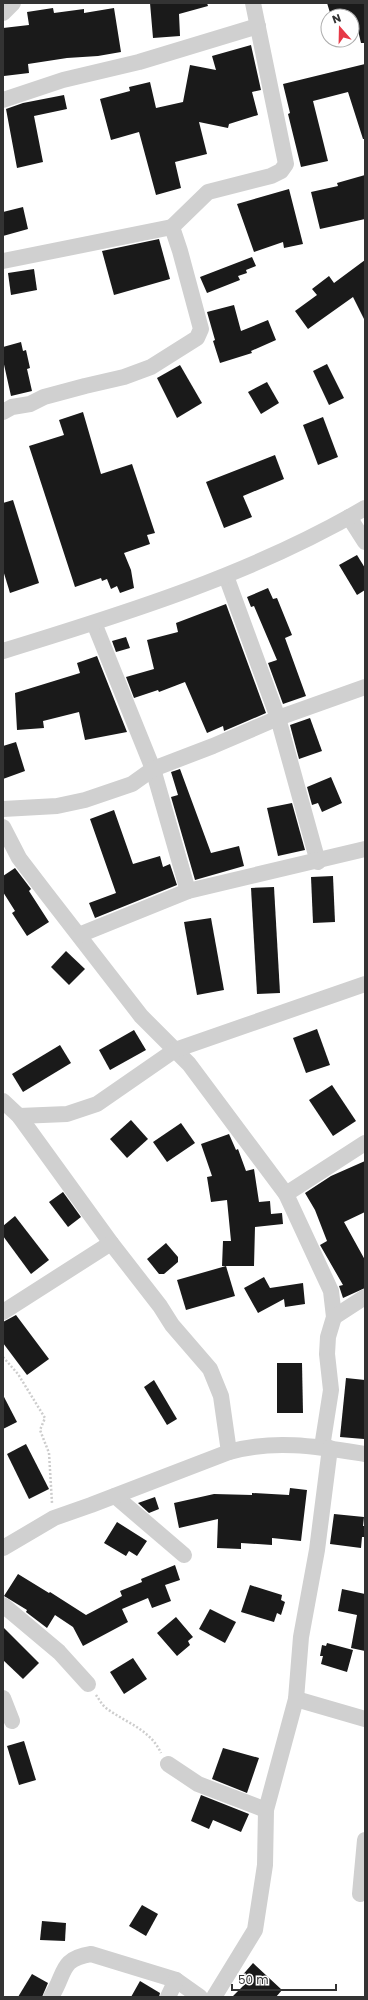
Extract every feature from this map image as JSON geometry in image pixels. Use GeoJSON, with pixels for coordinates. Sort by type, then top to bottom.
{"type":"FeatureCollection","features":[{"type":"Feature","properties":{"kind":"street"},"geometry":{"type":"LineString","coordinates":[[3,13],[13,3]]}},
{"type":"Feature","properties":{"kind":"street"},"geometry":{"type":"LineString","coordinates":[[3,261],[172,227],[208,192],[271,176],[281,171],[286,164],[253,3]]}},
{"type":"Feature","properties":{"kind":"street"},"geometry":{"type":"LineString","coordinates":[[3,100],[63,80],[144,60],[258,26]]}},
{"type":"Feature","properties":{"kind":"street"},"geometry":{"type":"LineString","coordinates":[[3,412],[12,407],[30,404],[44,398],[124,377],[152,367],[197,338],[201,329],[172,227]]}},
{"type":"Feature","properties":{"kind":"street"},"geometry":{"type":"LineString","coordinates":[[3,651],[94,623],[226,576],[278,554],[365,508]]}},
{"type":"Feature","properties":{"kind":"street"},"geometry":{"type":"LineString","coordinates":[[349,517],[365,542]]}},
{"type":"Feature","properties":{"kind":"street"},"geometry":{"type":"LineString","coordinates":[[226,576],[278,718],[318,862]]}},
{"type":"Feature","properties":{"kind":"street"},"geometry":{"type":"LineString","coordinates":[[94,623],[153,769],[188,891]]}},
{"type":"Feature","properties":{"kind":"street"},"geometry":{"type":"LineString","coordinates":[[3,809],[58,806],[85,800],[132,784],[153,769],[213,746],[278,718],[365,687]]}},
{"type":"Feature","properties":{"kind":"street"},"geometry":{"type":"LineString","coordinates":[[3,827],[19,858],[140,1016],[190,1064],[286,1194],[331,1291],[334,1318],[328,1337],[327,1354],[331,1390],[317,1550],[301,1637],[296,1699],[266,1810],[265,1865],[255,1930],[214,1997]]}},
{"type":"Feature","properties":{"kind":"street"},"geometry":{"type":"LineString","coordinates":[[79,935],[188,891],[318,862],[365,849]]}},
{"type":"Feature","properties":{"kind":"street"},"geometry":{"type":"LineString","coordinates":[[20,1116],[67,1114],[97,1104],[175,1050],[365,984]]}},
{"type":"Feature","properties":{"kind":"street"},"geometry":{"type":"LineString","coordinates":[[3,1101],[20,1116],[111,1243],[160,1306],[172,1325],[210,1369],[221,1396],[229,1452]]}},
{"type":"Feature","properties":{"kind":"street"},"geometry":{"type":"LineString","coordinates":[[286,1194],[365,1143]]}},
{"type":"Feature","properties":{"kind":"street"},"geometry":{"type":"LineString","coordinates":[[3,1312],[111,1243]]}},
{"type":"Feature","properties":{"kind":"street"},"geometry":{"type":"LineString","coordinates":[[334,1318],[365,1297]]}},
{"type":"Feature","properties":{"kind":"street"},"geometry":{"type":"LineString","coordinates":[[3,1548],[54,1518],[248,1446],[273,1444],[326,1448],[365,1454]]}},
{"type":"Feature","properties":{"kind":"street"},"geometry":{"type":"LineString","coordinates":[[115,1496],[184,1555]]}},
{"type":"Feature","properties":{"kind":"street"},"geometry":{"type":"LineString","coordinates":[[3,1605],[59,1652],[88,1684]]}},
{"type":"Feature","properties":{"kind":"street"},"geometry":{"type":"LineString","coordinates":[[3,1698],[12,1721]]}},
{"type":"Feature","properties":{"kind":"street"},"geometry":{"type":"LineString","coordinates":[[296,1699],[365,1719]]}},
{"type":"Feature","properties":{"kind":"street"},"geometry":{"type":"LineString","coordinates":[[168,1764],[198,1784],[266,1810]]}},
{"type":"Feature","properties":{"kind":"street"},"geometry":{"type":"LineString","coordinates":[[360,1894],[365,1840]]}},
{"type":"Feature","properties":{"kind":"street"},"geometry":{"type":"LineString","coordinates":[[51,1997],[69,1961],[78,1956],[91,1954],[176,1980],[200,1997]]}},
{"type":"Feature","properties":{"kind":"street"},"geometry":{"type":"LineString","coordinates":[[168,1997],[176,1980]]}},
{"type":"Feature","properties":{"kind":"path"},"geometry":{"type":"LineString","coordinates":[[3,1357],[18,1374],[45,1418],[40,1430],[49,1453],[54,1518]]}},
{"type":"Feature","properties":{"kind":"path"},"geometry":{"type":"LineString","coordinates":[[88,1684],[105,1707],[145,1732],[152,1739],[168,1764]]}},
{"type":"Feature","properties":{"kind":"building"},"geometry":{"type":"Polygon","coordinates":[[[150,3],[207,3],[208,6],[179,14],[180,36],[153,38],[150,3]]]}},
{"type":"Feature","properties":{"kind":"building"},"geometry":{"type":"Polygon","coordinates":[[[327,3],[365,3],[365,43],[361,43],[360,39],[360,8],[329,8],[327,3]]]}},
{"type":"Feature","properties":{"kind":"building"},"geometry":{"type":"Polygon","coordinates":[[[53,8],[54,13],[84,9],[84,13],[114,8],[121,52],[28,64],[29,73],[4,76],[3,28],[29,25],[27,12],[53,8]]]}},
{"type":"Feature","properties":{"kind":"building"},"geometry":{"type":"Polygon","coordinates":[[[251,45],[261,90],[252,92],[258,115],[229,124],[228,128],[199,122],[207,154],[175,162],[181,188],[156,195],[139,132],[111,140],[100,99],[130,91],[129,87],[150,82],[156,108],[183,102],[190,65],[216,70],[212,56],[251,45]]]}},
{"type":"Feature","properties":{"kind":"building"},"geometry":{"type":"Polygon","coordinates":[[[365,64],[365,139],[363,139],[348,92],[313,101],[328,161],[301,167],[288,114],[290,113],[283,84],[365,64]]]}},
{"type":"Feature","properties":{"kind":"building"},"geometry":{"type":"Polygon","coordinates":[[[64,95],[67,109],[34,116],[43,162],[17,168],[6,109],[23,103],[64,95]]]}},
{"type":"Feature","properties":{"kind":"building"},"geometry":{"type":"Polygon","coordinates":[[[365,175],[365,219],[320,229],[311,192],[338,186],[337,183],[365,175]]]}},
{"type":"Feature","properties":{"kind":"building"},"geometry":{"type":"Polygon","coordinates":[[[289,189],[303,244],[284,248],[283,242],[254,252],[237,204],[289,189]]]}},
{"type":"Feature","properties":{"kind":"building"},"geometry":{"type":"Polygon","coordinates":[[[23,207],[28,229],[3,236],[3,212],[23,207]]]}},
{"type":"Feature","properties":{"kind":"building"},"geometry":{"type":"Polygon","coordinates":[[[159,239],[170,279],[114,295],[102,251],[159,239]]]}},
{"type":"Feature","properties":{"kind":"building"},"geometry":{"type":"Polygon","coordinates":[[[252,257],[256,266],[246,270],[247,273],[238,276],[240,280],[207,293],[200,277],[252,257]]]}},
{"type":"Feature","properties":{"kind":"building"},"geometry":{"type":"Polygon","coordinates":[[[365,260],[365,321],[353,297],[308,329],[295,311],[317,295],[312,289],[329,276],[334,283],[365,260]]]}},
{"type":"Feature","properties":{"kind":"building"},"geometry":{"type":"Polygon","coordinates":[[[34,269],[37,290],[11,295],[8,273],[34,269]]]}},
{"type":"Feature","properties":{"kind":"building"},"geometry":{"type":"Polygon","coordinates":[[[234,305],[241,331],[268,320],[276,340],[251,351],[252,353],[220,363],[213,341],[215,340],[207,312],[234,305]]]}},
{"type":"Feature","properties":{"kind":"building"},"geometry":{"type":"Polygon","coordinates":[[[21,342],[23,351],[26,350],[30,368],[27,369],[32,391],[11,396],[3,360],[3,347],[21,342]]]}},
{"type":"Feature","properties":{"kind":"building"},"geometry":{"type":"Polygon","coordinates":[[[327,364],[344,398],[329,405],[313,371],[327,364]]]}},
{"type":"Feature","properties":{"kind":"building"},"geometry":{"type":"Polygon","coordinates":[[[180,365],[202,403],[177,418],[157,378],[180,365]]]}},
{"type":"Feature","properties":{"kind":"building"},"geometry":{"type":"Polygon","coordinates":[[[267,382],[279,403],[261,414],[248,392],[267,382]]]}},
{"type":"Feature","properties":{"kind":"building"},"geometry":{"type":"Polygon","coordinates":[[[83,412],[101,474],[132,464],[155,533],[147,535],[150,544],[124,553],[131,570],[134,588],[120,593],[117,586],[111,589],[107,579],[102,581],[101,578],[75,587],[29,446],[64,435],[59,420],[83,412]]]}},
{"type":"Feature","properties":{"kind":"building"},"geometry":{"type":"Polygon","coordinates":[[[323,417],[338,457],[318,465],[303,425],[323,417]]]}},
{"type":"Feature","properties":{"kind":"building"},"geometry":{"type":"Polygon","coordinates":[[[275,455],[284,479],[243,496],[252,517],[224,528],[206,482],[275,455]]]}},
{"type":"Feature","properties":{"kind":"building"},"geometry":{"type":"Polygon","coordinates":[[[13,500],[39,583],[10,593],[3,570],[3,503],[13,500]]]}},
{"type":"Feature","properties":{"kind":"building"},"geometry":{"type":"Polygon","coordinates":[[[357,555],[365,568],[365,590],[357,595],[339,565],[357,555]]]}},
{"type":"Feature","properties":{"kind":"building"},"geometry":{"type":"Polygon","coordinates":[[[268,588],[273,599],[277,598],[292,635],[285,638],[306,696],[283,704],[268,663],[277,660],[254,606],[251,607],[247,597],[268,588]]]}},
{"type":"Feature","properties":{"kind":"building"},"geometry":{"type":"Polygon","coordinates":[[[226,604],[266,713],[224,731],[223,726],[207,733],[185,682],[159,692],[158,690],[134,698],[126,677],[154,669],[147,640],[178,632],[176,623],[226,604]]]}},
{"type":"Feature","properties":{"kind":"building"},"geometry":{"type":"Polygon","coordinates":[[[126,637],[130,648],[116,652],[112,641],[126,637]]]}},
{"type":"Feature","properties":{"kind":"building"},"geometry":{"type":"Polygon","coordinates":[[[97,656],[127,732],[85,740],[79,712],[43,721],[44,728],[17,730],[15,693],[80,673],[77,663],[97,656]]]}},
{"type":"Feature","properties":{"kind":"building"},"geometry":{"type":"Polygon","coordinates":[[[310,718],[322,751],[299,759],[290,725],[310,718]]]}},
{"type":"Feature","properties":{"kind":"building"},"geometry":{"type":"Polygon","coordinates":[[[16,742],[25,771],[3,779],[3,746],[16,742]]]}},
{"type":"Feature","properties":{"kind":"building"},"geometry":{"type":"Polygon","coordinates":[[[180,769],[211,853],[239,846],[244,866],[195,880],[171,797],[178,795],[171,772],[180,769]]]}},
{"type":"Feature","properties":{"kind":"building"},"geometry":{"type":"Polygon","coordinates":[[[331,777],[342,803],[322,812],[318,803],[312,805],[307,787],[331,777]]]}},
{"type":"Feature","properties":{"kind":"building"},"geometry":{"type":"Polygon","coordinates":[[[292,803],[305,850],[278,856],[267,808],[292,803]]]}},
{"type":"Feature","properties":{"kind":"building"},"geometry":{"type":"Polygon","coordinates":[[[114,810],[133,864],[160,856],[163,867],[170,864],[177,885],[95,918],[89,903],[116,893],[90,819],[114,810]]]}},
{"type":"Feature","properties":{"kind":"building"},"geometry":{"type":"Polygon","coordinates":[[[15,868],[31,889],[29,891],[49,922],[27,936],[12,913],[15,911],[3,892],[3,876],[15,868]]]}},
{"type":"Feature","properties":{"kind":"building"},"geometry":{"type":"Polygon","coordinates":[[[333,876],[335,922],[313,923],[311,877],[333,876]]]}},
{"type":"Feature","properties":{"kind":"building"},"geometry":{"type":"Polygon","coordinates":[[[274,887],[280,993],[257,994],[251,888],[274,887]]]}},
{"type":"Feature","properties":{"kind":"building"},"geometry":{"type":"Polygon","coordinates":[[[211,918],[224,990],[197,995],[184,922],[211,918]]]}},
{"type":"Feature","properties":{"kind":"building"},"geometry":{"type":"Polygon","coordinates":[[[66,951],[85,969],[69,985],[51,967],[66,951]]]}},
{"type":"Feature","properties":{"kind":"building"},"geometry":{"type":"Polygon","coordinates":[[[317,1029],[330,1065],[306,1073],[293,1038],[317,1029]]]}},
{"type":"Feature","properties":{"kind":"building"},"geometry":{"type":"Polygon","coordinates":[[[134,1030],[146,1050],[110,1070],[99,1050],[134,1030]]]}},
{"type":"Feature","properties":{"kind":"building"},"geometry":{"type":"Polygon","coordinates":[[[60,1045],[71,1063],[23,1092],[12,1074],[60,1045]]]}},
{"type":"Feature","properties":{"kind":"building"},"geometry":{"type":"Polygon","coordinates":[[[332,1085],[356,1121],[333,1136],[309,1100],[332,1085]]]}},
{"type":"Feature","properties":{"kind":"building"},"geometry":{"type":"Polygon","coordinates":[[[131,1120],[148,1139],[127,1158],[110,1139],[131,1120]]]}},
{"type":"Feature","properties":{"kind":"building"},"geometry":{"type":"Polygon","coordinates":[[[181,1123],[195,1143],[167,1162],[153,1142],[181,1123]]]}},
{"type":"Feature","properties":{"kind":"building"},"geometry":{"type":"Polygon","coordinates":[[[229,1134],[236,1150],[238,1149],[246,1171],[254,1169],[259,1202],[270,1201],[271,1214],[282,1213],[283,1224],[255,1227],[254,1266],[222,1266],[223,1241],[231,1241],[227,1200],[211,1202],[207,1177],[212,1176],[201,1144],[229,1134]]]}},
{"type":"Feature","properties":{"kind":"building"},"geometry":{"type":"Polygon","coordinates":[[[365,1161],[365,1212],[344,1222],[365,1260],[365,1288],[343,1298],[339,1286],[343,1285],[320,1245],[327,1241],[315,1210],[305,1193],[331,1176],[365,1161]]]}},
{"type":"Feature","properties":{"kind":"building"},"geometry":{"type":"Polygon","coordinates":[[[63,1192],[81,1217],[68,1227],[49,1202],[63,1192]]]}},
{"type":"Feature","properties":{"kind":"building"},"geometry":{"type":"Polygon","coordinates":[[[15,1216],[49,1260],[31,1274],[3,1236],[3,1226],[15,1216]]]}},
{"type":"Feature","properties":{"kind":"building"},"geometry":{"type":"Polygon","coordinates":[[[166,1243],[178,1257],[178,1262],[164,1274],[159,1274],[147,1259],[166,1243]]]}},
{"type":"Feature","properties":{"kind":"building"},"geometry":{"type":"Polygon","coordinates":[[[226,1266],[235,1296],[186,1310],[177,1280],[226,1266]]]}},
{"type":"Feature","properties":{"kind":"building"},"geometry":{"type":"Polygon","coordinates":[[[264,1277],[270,1288],[303,1283],[305,1304],[285,1307],[284,1299],[258,1313],[244,1288],[264,1277]]]}},
{"type":"Feature","properties":{"kind":"building"},"geometry":{"type":"Polygon","coordinates":[[[16,1315],[49,1359],[27,1375],[3,1343],[3,1322],[16,1315]]]}},
{"type":"Feature","properties":{"kind":"building"},"geometry":{"type":"Polygon","coordinates":[[[277,1363],[302,1363],[303,1413],[277,1413],[277,1363]]]}},
{"type":"Feature","properties":{"kind":"building"},"geometry":{"type":"Polygon","coordinates":[[[346,1378],[365,1380],[364,1439],[340,1437],[346,1378]]]}},
{"type":"Feature","properties":{"kind":"building"},"geometry":{"type":"Polygon","coordinates":[[[154,1380],[177,1419],[167,1425],[144,1387],[154,1380]]]}},
{"type":"Feature","properties":{"kind":"building"},"geometry":{"type":"Polygon","coordinates":[[[3,1395],[17,1422],[3,1429],[3,1395]]]}},
{"type":"Feature","properties":{"kind":"building"},"geometry":{"type":"Polygon","coordinates":[[[26,1444],[49,1489],[29,1499],[7,1454],[26,1444]]]}},
{"type":"Feature","properties":{"kind":"building"},"geometry":{"type":"Polygon","coordinates":[[[290,1488],[307,1490],[301,1541],[272,1538],[272,1545],[241,1543],[241,1549],[217,1548],[218,1519],[179,1528],[174,1503],[214,1494],[252,1495],[252,1493],[289,1495],[290,1488]]]}},
{"type":"Feature","properties":{"kind":"building"},"geometry":{"type":"Polygon","coordinates":[[[155,1497],[159,1509],[149,1513],[138,1503],[155,1497]]]}},
{"type":"Feature","properties":{"kind":"building"},"geometry":{"type":"Polygon","coordinates":[[[334,1514],[364,1517],[363,1526],[365,1526],[365,1537],[362,1537],[361,1548],[330,1544],[334,1514]]]}},
{"type":"Feature","properties":{"kind":"building"},"geometry":{"type":"Polygon","coordinates":[[[117,1522],[147,1541],[137,1556],[129,1551],[126,1556],[104,1543],[117,1522]]]}},
{"type":"Feature","properties":{"kind":"building"},"geometry":{"type":"Polygon","coordinates":[[[175,1565],[180,1580],[165,1585],[171,1601],[152,1608],[148,1598],[122,1609],[128,1622],[83,1646],[73,1627],[55,1615],[47,1628],[26,1612],[27,1610],[4,1596],[18,1574],[86,1615],[122,1596],[120,1591],[142,1582],[141,1579],[175,1565]]]}},
{"type":"Feature","properties":{"kind":"building"},"geometry":{"type":"Polygon","coordinates":[[[250,1585],[282,1595],[281,1600],[285,1602],[281,1615],[277,1613],[274,1622],[241,1612],[250,1585]]]}},
{"type":"Feature","properties":{"kind":"building"},"geometry":{"type":"Polygon","coordinates":[[[342,1589],[365,1594],[365,1651],[351,1648],[357,1615],[338,1611],[342,1589]]]}},
{"type":"Feature","properties":{"kind":"building"},"geometry":{"type":"Polygon","coordinates":[[[210,1609],[236,1622],[225,1643],[199,1629],[210,1609]]]}},
{"type":"Feature","properties":{"kind":"building"},"geometry":{"type":"Polygon","coordinates":[[[176,1617],[193,1637],[188,1641],[190,1645],[177,1656],[157,1633],[176,1617]]]}},
{"type":"Feature","properties":{"kind":"building"},"geometry":{"type":"Polygon","coordinates":[[[3,1627],[39,1663],[23,1679],[3,1660],[3,1627]]]}},
{"type":"Feature","properties":{"kind":"building"},"geometry":{"type":"Polygon","coordinates":[[[327,1643],[353,1650],[347,1672],[321,1664],[323,1656],[320,1656],[322,1645],[326,1646],[327,1643]]]}},
{"type":"Feature","properties":{"kind":"building"},"geometry":{"type":"Polygon","coordinates":[[[133,1658],[147,1679],[124,1694],[110,1672],[133,1658]]]}},
{"type":"Feature","properties":{"kind":"building"},"geometry":{"type":"Polygon","coordinates":[[[24,1741],[36,1780],[19,1785],[7,1746],[24,1741]]]}},
{"type":"Feature","properties":{"kind":"building"},"geometry":{"type":"Polygon","coordinates":[[[223,1748],[259,1758],[247,1793],[212,1779],[223,1748]]]}},
{"type":"Feature","properties":{"kind":"building"},"geometry":{"type":"Polygon","coordinates":[[[201,1795],[249,1814],[241,1832],[213,1820],[209,1829],[191,1821],[201,1795]]]}},
{"type":"Feature","properties":{"kind":"building"},"geometry":{"type":"Polygon","coordinates":[[[142,1905],[158,1914],[146,1936],[129,1926],[142,1905]]]}},
{"type":"Feature","properties":{"kind":"building"},"geometry":{"type":"Polygon","coordinates":[[[42,1921],[66,1923],[65,1941],[40,1940],[42,1921]]]}},
{"type":"Feature","properties":{"kind":"building"},"geometry":{"type":"Polygon","coordinates":[[[253,1963],[282,1990],[276,1997],[232,1997],[246,1983],[240,1978],[253,1963]]]}},
{"type":"Feature","properties":{"kind":"building"},"geometry":{"type":"Polygon","coordinates":[[[32,1974],[48,1983],[42,1997],[18,1997],[32,1974]]]}},
{"type":"Feature","properties":{"kind":"building"},"geometry":{"type":"Polygon","coordinates":[[[140,1981],[160,1993],[159,1997],[131,1997],[140,1981]]]}}]}
